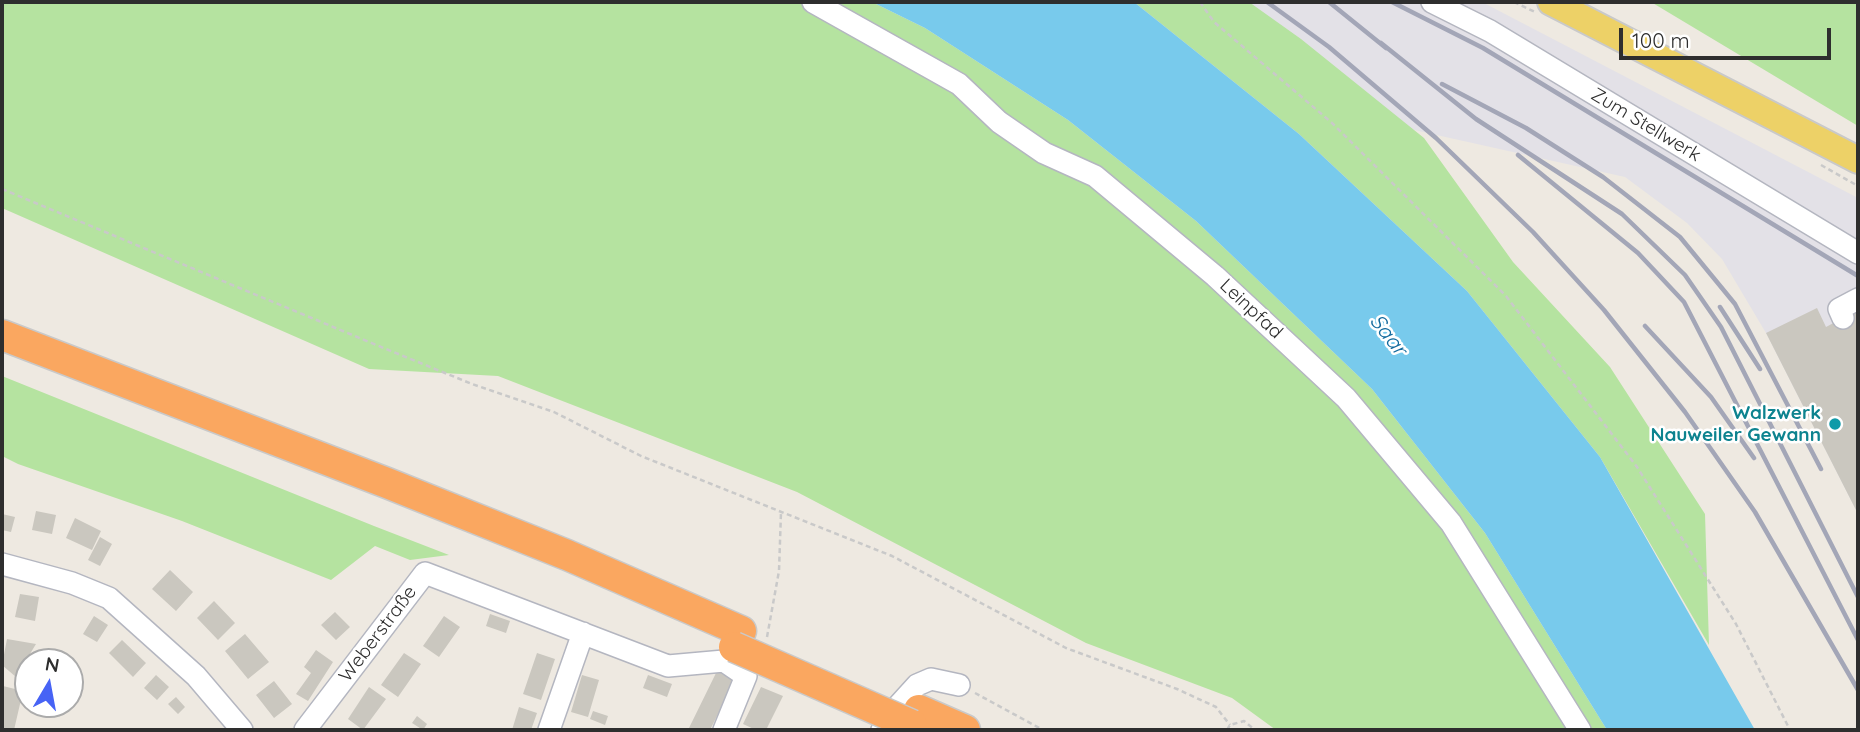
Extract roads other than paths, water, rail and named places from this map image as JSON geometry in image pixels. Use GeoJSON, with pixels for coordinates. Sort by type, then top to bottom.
{"type":"FeatureCollection","features":[{"type":"Feature","properties":{"kind":"highway"},"geometry":{"type":"LineString","coordinates":[[2,335],[387,482],[567,555],[748,635],[913,718],[965,730]]}},
{"type":"Feature","properties":{"kind":"highway"},"geometry":{"type":"LineString","coordinates":[[2,354],[380,500],[748,635]]}},
{"type":"Feature","properties":{"kind":"main road"},"geometry":{"type":"LineString","coordinates":[[1551,2],[1858,160]]}},
{"type":"Feature","properties":{"kind":"street","name":"Leinpfad"},"geometry":{"type":"LineString","coordinates":[[813,2],[959,84],[999,122],[1044,153],[1095,176],[1215,276],[1346,398],[1451,523],[1580,730]]}},
{"type":"Feature","properties":{"kind":"street","name":"Zum Stellwerk"},"geometry":{"type":"LineString","coordinates":[[1432,2],[1490,31],[1858,253]]}},
{"type":"Feature","properties":{"kind":"street"},"geometry":{"type":"LineString","coordinates":[[1843,318],[1839,309],[1858,299]]}},
{"type":"Feature","properties":{"kind":"street"},"geometry":{"type":"LineString","coordinates":[[2,568],[72,583],[110,598],[196,676],[242,730]]}},
{"type":"Feature","properties":{"kind":"street","name":"Weberstraße"},"geometry":{"type":"LineString","coordinates":[[305,730],[425,573],[583,633]]}},
{"type":"Feature","properties":{"kind":"street"},"geometry":{"type":"LineString","coordinates":[[549,730],[583,633],[668,666],[724,662],[746,676],[724,730]]}},
{"type":"Feature","properties":{"kind":"street"},"geometry":{"type":"LineString","coordinates":[[764,650],[913,718]]}},
{"type":"Feature","properties":{"kind":"street"},"geometry":{"type":"LineString","coordinates":[[913,718],[917,685],[931,679],[959,685]]}},
{"type":"Feature","properties":{"kind":"street"},"geometry":{"type":"LineString","coordinates":[[882,730],[913,718]]}},
{"type":"Feature","properties":{"kind":"water","name":"Saar"},"geometry":{"type":"Polygon","coordinates":[[[872,2],[1134,2],[1299,134],[1467,291],[1600,457],[1755,730],[1607,730],[1485,533],[1372,389],[1196,221],[1068,120],[925,28],[872,2]]]}},
{"type":"Feature","properties":{"kind":"railway"},"geometry":{"type":"LineString","coordinates":[[1267,2],[1329,47],[1436,138],[1533,232],[1604,310],[1685,412],[1755,512],[1858,690]]}},
{"type":"Feature","properties":{"kind":"railway"},"geometry":{"type":"LineString","coordinates":[[1329,2],[1386,48]]}},
{"type":"Feature","properties":{"kind":"railway"},"geometry":{"type":"LineString","coordinates":[[1392,2],[1483,48],[1858,276]]}},
{"type":"Feature","properties":{"kind":"railway"},"geometry":{"type":"LineString","coordinates":[[1381,43],[1476,119],[1622,214],[1685,275],[1721,327],[1858,597]]}},
{"type":"Feature","properties":{"kind":"railway"},"geometry":{"type":"LineString","coordinates":[[1442,84],[1526,128],[1603,177],[1680,237],[1735,304],[1821,469]]}},
{"type":"Feature","properties":{"kind":"railway"},"geometry":{"type":"LineString","coordinates":[[1518,155],[1638,253],[1684,302],[1858,640]]}},
{"type":"Feature","properties":{"kind":"railway"},"geometry":{"type":"LineString","coordinates":[[1720,307],[1760,369]]}},
{"type":"Feature","properties":{"kind":"railway"},"geometry":{"type":"LineString","coordinates":[[1645,326],[1711,397],[1754,458]]}},
{"type":"Feature","properties":{"kind":"place","name":"Walzwerk Nauweiler Gewann"},"geometry":{"type":"Point","coordinates":[1835,424]}}]}
